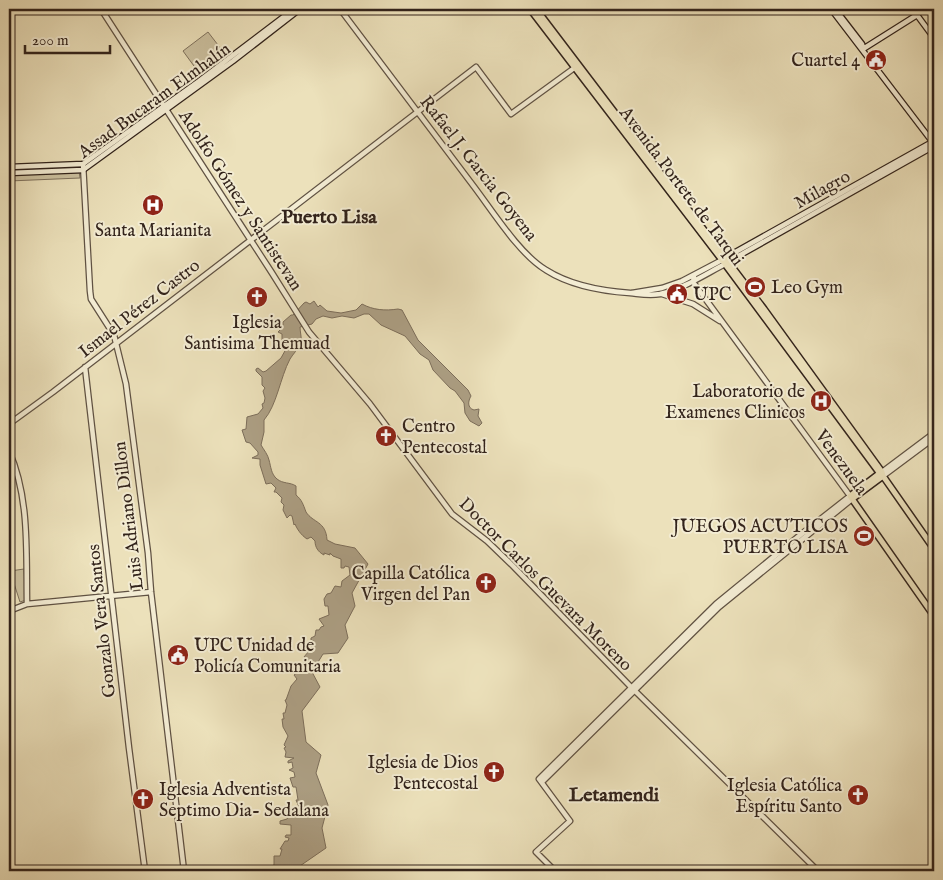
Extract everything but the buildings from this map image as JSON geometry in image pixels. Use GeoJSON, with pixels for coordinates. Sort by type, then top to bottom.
{"type":"FeatureCollection","features":[{"type":"Feature","properties":{"kind":"main road","name":"Avenida Portete de Tarqui"},"geometry":{"type":"LineString","coordinates":[[530,9],[577,66]]}},
{"type":"Feature","properties":{"kind":"main road","name":"Avenida Portete de Tarqui"},"geometry":{"type":"LineString","coordinates":[[536,9],[725,261],[934,549]]}},
{"type":"Feature","properties":{"kind":"main road"},"geometry":{"type":"LineString","coordinates":[[851,498],[881,474]]}},
{"type":"Feature","properties":{"kind":"main road","name":"Venezuela"},"geometry":{"type":"LineString","coordinates":[[851,498],[934,616]]}},
{"type":"Feature","properties":{"kind":"street","name":"Adolfo Gómez y Santistevan"},"geometry":{"type":"LineString","coordinates":[[101,9],[309,332]]}},
{"type":"Feature","properties":{"kind":"street"},"geometry":{"type":"LineString","coordinates":[[165,108],[294,9]]}},
{"type":"Feature","properties":{"kind":"street","name":"Assad Bucaram Elmhalín"},"geometry":{"type":"LineString","coordinates":[[9,173],[83,167],[236,59],[300,9]]}},
{"type":"Feature","properties":{"kind":"street","name":"Rafael J. Garcia Goyena"},"geometry":{"type":"LineString","coordinates":[[340,9],[510,234],[537,264],[546,270],[572,282],[599,290],[640,295],[661,294],[725,261]]}},
{"type":"Feature","properties":{"kind":"street"},"geometry":{"type":"LineString","coordinates":[[831,9],[934,143]]}},
{"type":"Feature","properties":{"kind":"street"},"geometry":{"type":"LineString","coordinates":[[835,9],[862,44],[863,49]]}},
{"type":"Feature","properties":{"kind":"street"},"geometry":{"type":"LineString","coordinates":[[863,49],[917,15],[934,38]]}},
{"type":"Feature","properties":{"kind":"street","name":"Ismael Pérez Castro"},"geometry":{"type":"LineString","coordinates":[[9,424],[476,68],[510,114],[577,66]]}},
{"type":"Feature","properties":{"kind":"street","name":"Milagro"},"geometry":{"type":"LineString","coordinates":[[725,261],[934,143]]}},
{"type":"Feature","properties":{"kind":"street","name":"Milagro"},"geometry":{"type":"LineString","coordinates":[[725,261],[765,243],[934,143]]}},
{"type":"Feature","properties":{"kind":"street"},"geometry":{"type":"LineString","coordinates":[[9,167],[83,167]]}},
{"type":"Feature","properties":{"kind":"street","name":"Luis Adriano Dillon"},"geometry":{"type":"LineString","coordinates":[[83,167],[90,292],[92,299],[108,324],[117,343],[129,408],[148,553],[184,871]]}},
{"type":"Feature","properties":{"kind":"street","name":"Rafael J. Garcia Goyena"},"geometry":{"type":"LineString","coordinates":[[630,293],[662,288],[693,279]]}},
{"type":"Feature","properties":{"kind":"street","name":"Venezuela"},"geometry":{"type":"LineString","coordinates":[[693,279],[851,498]]}},
{"type":"Feature","properties":{"kind":"street"},"geometry":{"type":"LineString","coordinates":[[661,294],[693,304],[725,325]]}},
{"type":"Feature","properties":{"kind":"street","name":"Doctor Carlos Guevara Moreno"},"geometry":{"type":"LineString","coordinates":[[309,332],[370,404],[452,514],[487,541],[513,566],[633,689],[818,871]]}},
{"type":"Feature","properties":{"kind":"street","name":"Gonzalo Vera Santos"},"geometry":{"type":"LineString","coordinates":[[85,367],[145,871]]}},
{"type":"Feature","properties":{"kind":"street"},"geometry":{"type":"LineString","coordinates":[[881,474],[934,433]]}},
{"type":"Feature","properties":{"kind":"street"},"geometry":{"type":"LineString","coordinates":[[881,474],[934,438]]}},
{"type":"Feature","properties":{"kind":"street"},"geometry":{"type":"LineString","coordinates":[[9,451],[16,466],[22,493],[27,604]]}},
{"type":"Feature","properties":{"kind":"street"},"geometry":{"type":"LineString","coordinates":[[555,871],[536,852],[570,821],[540,781],[719,607],[851,498]]}},
{"type":"Feature","properties":{"kind":"street"},"geometry":{"type":"LineString","coordinates":[[633,689],[726,594],[851,498]]}},
{"type":"Feature","properties":{"kind":"street"},"geometry":{"type":"LineString","coordinates":[[9,611],[27,604],[151,592]]}},
{"type":"Feature","properties":{"kind":"shaded area"},"geometry":{"type":"Polygon","coordinates":[[[208,32],[228,58],[202,77],[183,51],[208,32]]]}},
{"type":"Feature","properties":{"kind":"shaded area"},"geometry":{"type":"Polygon","coordinates":[[[79,171],[80,178],[9,181],[9,174],[79,171]]]}},
{"type":"Feature","properties":{"kind":"shaded area"},"geometry":{"type":"Polygon","coordinates":[[[314,301],[318,307],[320,305],[327,311],[341,313],[356,310],[362,304],[379,310],[402,310],[418,340],[468,390],[471,396],[469,406],[474,410],[479,409],[478,416],[482,423],[479,426],[470,421],[465,413],[464,403],[455,391],[433,370],[429,360],[420,354],[405,336],[381,325],[369,314],[354,318],[323,316],[316,319],[312,324],[300,327],[301,343],[290,359],[272,407],[264,420],[261,445],[268,456],[274,475],[279,481],[296,486],[296,495],[301,500],[309,516],[322,526],[327,540],[335,544],[355,548],[368,564],[352,593],[355,606],[345,625],[348,638],[338,653],[323,654],[312,672],[320,687],[302,711],[306,742],[321,755],[316,773],[328,805],[322,828],[326,848],[295,871],[271,871],[269,867],[274,865],[274,856],[280,856],[282,849],[280,849],[289,838],[285,837],[286,835],[291,835],[291,825],[280,824],[280,821],[287,819],[289,816],[294,816],[299,807],[296,800],[298,800],[296,787],[293,787],[290,778],[295,777],[294,772],[289,770],[293,768],[292,762],[288,763],[288,761],[294,758],[285,757],[286,752],[284,748],[286,747],[284,745],[288,736],[283,727],[282,719],[284,719],[283,713],[285,713],[287,705],[285,700],[291,686],[297,679],[294,675],[299,671],[298,667],[306,659],[304,657],[314,641],[311,638],[315,636],[316,630],[324,626],[319,619],[329,615],[328,606],[325,606],[324,599],[335,586],[341,587],[342,581],[350,575],[349,567],[341,568],[341,559],[330,553],[330,555],[322,554],[317,549],[315,541],[311,537],[307,539],[294,525],[292,516],[290,515],[287,518],[283,510],[284,505],[281,502],[282,498],[274,492],[276,488],[271,483],[266,484],[260,459],[252,458],[258,455],[258,452],[250,443],[246,442],[242,430],[246,429],[247,417],[258,414],[263,408],[262,404],[265,398],[263,391],[265,388],[262,385],[262,377],[256,369],[258,368],[263,372],[266,371],[281,358],[286,349],[282,340],[282,334],[278,332],[283,327],[283,322],[293,315],[304,303],[310,304],[314,301]]]}},
{"type":"Feature","properties":{"kind":"shaded area"},"geometry":{"type":"Polygon","coordinates":[[[24,569],[26,600],[20,602],[10,571],[24,569]]]}},
{"type":"Feature","properties":{"kind":"place","name":"Cuartel 4"},"geometry":{"type":"Point","coordinates":[876,60]}},
{"type":"Feature","properties":{"kind":"place","name":"Santa Marianita"},"geometry":{"type":"Point","coordinates":[153,205]}},
{"type":"Feature","properties":{"kind":"place","name":"Leo Gym"},"geometry":{"type":"Point","coordinates":[755,287]}},
{"type":"Feature","properties":{"kind":"place","name":"UPC"},"geometry":{"type":"Point","coordinates":[677,294]}},
{"type":"Feature","properties":{"kind":"place","name":"Iglesia Santisima Themuad"},"geometry":{"type":"Point","coordinates":[257,297]}},
{"type":"Feature","properties":{"kind":"place","name":"Laboratorio de Examenes Clinicos"},"geometry":{"type":"Point","coordinates":[821,401]}},
{"type":"Feature","properties":{"kind":"place","name":"Centro Pentecostal"},"geometry":{"type":"Point","coordinates":[386,436]}},
{"type":"Feature","properties":{"kind":"place","name":"JUEGOS ACUTICOS PUERTO LISA"},"geometry":{"type":"Point","coordinates":[864,536]}},
{"type":"Feature","properties":{"kind":"place","name":"Capilla Católica Virgen del Pan"},"geometry":{"type":"Point","coordinates":[486,583]}},
{"type":"Feature","properties":{"kind":"place","name":"UPC Unidad de Policía Comunitaria"},"geometry":{"type":"Point","coordinates":[178,655]}},
{"type":"Feature","properties":{"kind":"place","name":"Iglesia de Dios Pentecostal"},"geometry":{"type":"Point","coordinates":[494,772]}},
{"type":"Feature","properties":{"kind":"place","name":"Iglesia Católica Espíritu Santo"},"geometry":{"type":"Point","coordinates":[858,795]}},
{"type":"Feature","properties":{"kind":"place","name":"Iglesia Adventista Septimo Dia- Sedalana"},"geometry":{"type":"Point","coordinates":[143,799]}},
{"type":"Feature","properties":{"kind":"district","name":"Puerto Lisa"},"geometry":{"type":"Point","coordinates":[329,216]}},
{"type":"Feature","properties":{"kind":"district","name":"Letamendi"},"geometry":{"type":"Point","coordinates":[614,794]}}]}
